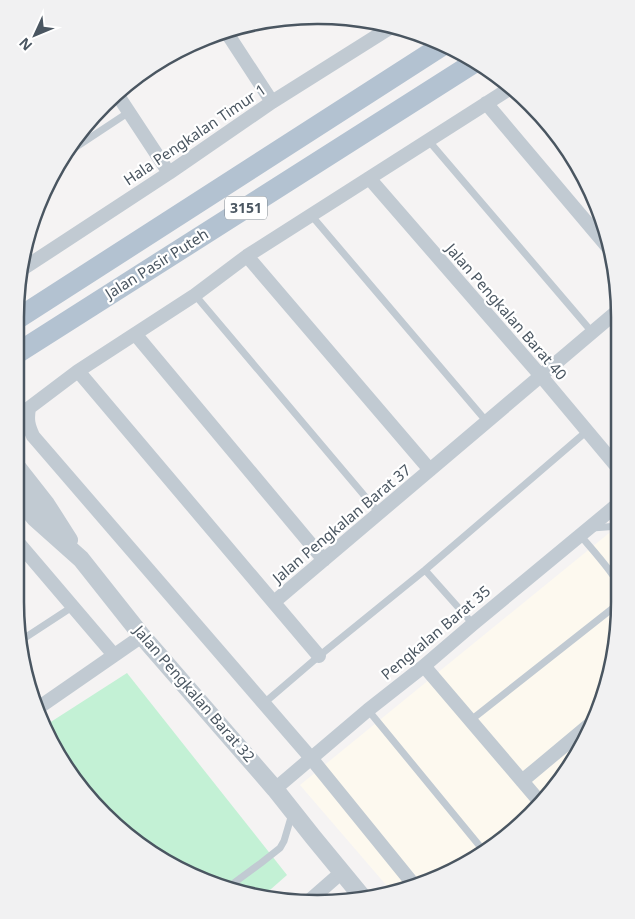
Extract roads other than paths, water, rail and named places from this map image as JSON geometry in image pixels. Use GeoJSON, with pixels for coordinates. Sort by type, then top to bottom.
{"type":"FeatureCollection","features":[{"type":"Feature","properties":{"kind":"main road","name":"Jalan Pasir Puteh"},"geometry":{"type":"LineString","coordinates":[[24,314],[437,49]]}},
{"type":"Feature","properties":{"kind":"main road","name":"Jalan Pasir Puteh"},"geometry":{"type":"LineString","coordinates":[[24,350],[469,66]]}},
{"type":"Feature","properties":{"kind":"street","name":"Hala Pengkalan Timur 1"},"geometry":{"type":"LineString","coordinates":[[28,265],[379,30]]}},
{"type":"Feature","properties":{"kind":"street"},"geometry":{"type":"LineString","coordinates":[[230,37],[272,102]]}},
{"type":"Feature","properties":{"kind":"street"},"geometry":{"type":"LineString","coordinates":[[410,880],[311,758],[33,436],[28,425],[29,408],[78,371],[195,295],[247,256],[505,92]]}},
{"type":"Feature","properties":{"kind":"street"},"geometry":{"type":"LineString","coordinates":[[121,99],[168,173]]}},
{"type":"Feature","properties":{"kind":"street"},"geometry":{"type":"LineString","coordinates":[[486,104],[599,235]]}},
{"type":"Feature","properties":{"kind":"street","name":"Jalan Pengkalan Barat 40"},"geometry":{"type":"LineString","coordinates":[[369,178],[611,460]]}},
{"type":"Feature","properties":{"kind":"street"},"geometry":{"type":"LineString","coordinates":[[247,256],[430,470]]}},
{"type":"Feature","properties":{"kind":"street","name":"Jalan Pengkalan Barat 37"},"geometry":{"type":"LineString","coordinates":[[78,371],[274,602],[611,316]]}},
{"type":"Feature","properties":{"kind":"street"},"geometry":{"type":"LineString","coordinates":[[136,335],[324,560]]}},
{"type":"Feature","properties":{"kind":"street"},"geometry":{"type":"LineString","coordinates":[[24,476],[46,504],[81,559]]}},
{"type":"Feature","properties":{"kind":"street","name":"Jalan Pengkalan Barat 32"},"geometry":{"type":"LineString","coordinates":[[24,505],[35,518],[81,559],[142,636],[275,789],[359,893]]}},
{"type":"Feature","properties":{"kind":"street","name":"Pengkalan Barat 35"},"geometry":{"type":"LineString","coordinates":[[275,789],[611,510]]}},
{"type":"Feature","properties":{"kind":"street"},"geometry":{"type":"LineString","coordinates":[[24,554],[114,655]]}},
{"type":"Feature","properties":{"kind":"street"},"geometry":{"type":"LineString","coordinates":[[274,602],[319,656]]}},
{"type":"Feature","properties":{"kind":"street"},"geometry":{"type":"LineString","coordinates":[[42,705],[142,636]]}},
{"type":"Feature","properties":{"kind":"street"},"geometry":{"type":"LineString","coordinates":[[424,666],[536,797]]}},
{"type":"Feature","properties":{"kind":"street"},"geometry":{"type":"LineString","coordinates":[[522,781],[579,735]]}},
{"type":"Feature","properties":{"kind":"street"},"geometry":{"type":"LineString","coordinates":[[316,895],[342,872]]}},
{"type":"Feature","properties":{"kind":"lane"},"geometry":{"type":"LineString","coordinates":[[81,143],[129,112]]}},
{"type":"Feature","properties":{"kind":"lane"},"geometry":{"type":"LineString","coordinates":[[428,140],[592,332]]}},
{"type":"Feature","properties":{"kind":"lane"},"geometry":{"type":"LineString","coordinates":[[311,215],[487,422]]}},
{"type":"Feature","properties":{"kind":"lane"},"geometry":{"type":"LineString","coordinates":[[195,295],[379,513]]}},
{"type":"Feature","properties":{"kind":"lane"},"geometry":{"type":"LineString","coordinates":[[263,704],[425,570],[587,431]]}},
{"type":"Feature","properties":{"kind":"lane"},"geometry":{"type":"LineString","coordinates":[[611,527],[585,532],[611,572]]}},
{"type":"Feature","properties":{"kind":"lane"},"geometry":{"type":"LineString","coordinates":[[425,570],[473,624]]}},
{"type":"Feature","properties":{"kind":"lane"},"geometry":{"type":"LineString","coordinates":[[26,637],[72,607]]}},
{"type":"Feature","properties":{"kind":"lane"},"geometry":{"type":"LineString","coordinates":[[471,720],[611,610]]}},
{"type":"Feature","properties":{"kind":"lane"},"geometry":{"type":"LineString","coordinates":[[368,710],[480,847]]}},
{"type":"Feature","properties":{"kind":"lane"},"geometry":{"type":"LineString","coordinates":[[234,883],[280,848],[284,841],[292,811]]}}]}
